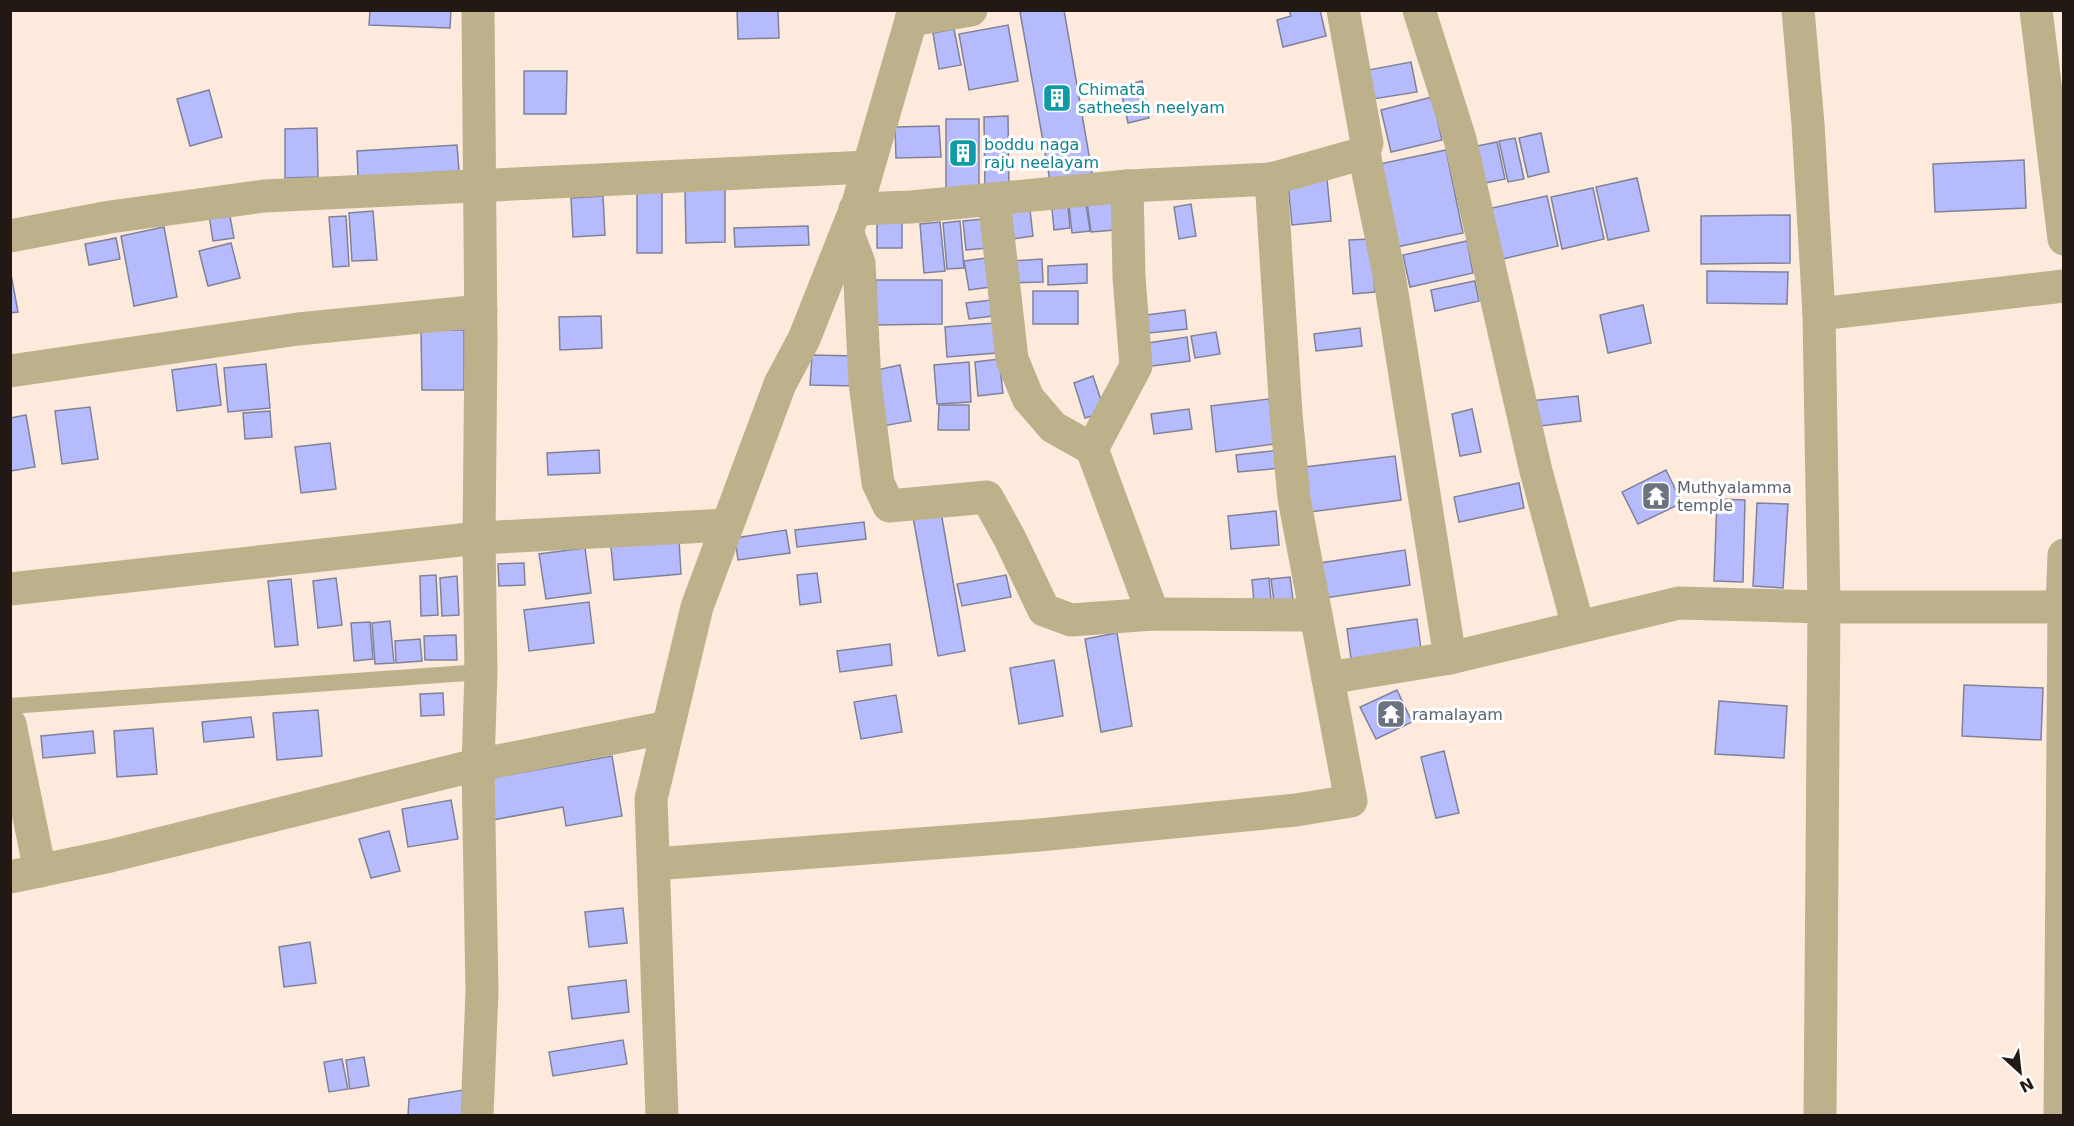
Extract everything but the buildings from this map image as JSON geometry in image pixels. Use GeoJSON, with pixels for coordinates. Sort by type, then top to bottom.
{"type":"FeatureCollection","features":[{"type":"Feature","properties":{"kind":"street"},"geometry":{"type":"LineString","coordinates":[[477,1116],[483,992],[478,766],[481,672],[479,538],[481,311],[478,10]]}},
{"type":"Feature","properties":{"kind":"street"},"geometry":{"type":"LineString","coordinates":[[662,1116],[651,799],[697,607],[780,384],[804,339],[851,220],[913,15],[971,10]]}},
{"type":"Feature","properties":{"kind":"street"},"geometry":{"type":"LineString","coordinates":[[1343,10],[1367,143],[1364,153],[1389,274],[1450,658]]}},
{"type":"Feature","properties":{"kind":"street"},"geometry":{"type":"LineString","coordinates":[[1419,10],[1460,139],[1536,471],[1578,626]]}},
{"type":"Feature","properties":{"kind":"street"},"geometry":{"type":"LineString","coordinates":[[1798,10],[1808,124],[1819,314],[1824,607],[1820,1116]]}},
{"type":"Feature","properties":{"kind":"street"},"geometry":{"type":"LineString","coordinates":[[2037,10],[2064,239]]}},
{"type":"Feature","properties":{"kind":"street"},"geometry":{"type":"LineString","coordinates":[[851,220],[911,207],[1127,186],[1271,180],[1364,153]]}},
{"type":"Feature","properties":{"kind":"street"},"geometry":{"type":"LineString","coordinates":[[10,236],[110,217],[264,196],[868,167]]}},
{"type":"Feature","properties":{"kind":"street"},"geometry":{"type":"LineString","coordinates":[[654,864],[1039,836],[1296,810],[1351,801],[1293,498],[1271,180]]}},
{"type":"Feature","properties":{"kind":"street"},"geometry":{"type":"LineString","coordinates":[[1092,449],[1136,366],[1127,186]]}},
{"type":"Feature","properties":{"kind":"street"},"geometry":{"type":"LineString","coordinates":[[994,199],[1012,359],[1028,398],[1053,427],[1092,449],[1153,614]]}},
{"type":"Feature","properties":{"kind":"street"},"geometry":{"type":"LineString","coordinates":[[851,220],[859,263],[865,383],[878,483],[889,506],[987,497],[1044,610],[1071,620],[1153,614],[1316,615]]}},
{"type":"Feature","properties":{"kind":"street"},"geometry":{"type":"LineString","coordinates":[[1819,314],[2064,286]]}},
{"type":"Feature","properties":{"kind":"street"},"geometry":{"type":"LineString","coordinates":[[10,371],[298,329],[481,311]]}},
{"type":"Feature","properties":{"kind":"street"},"geometry":{"type":"LineString","coordinates":[[10,589],[479,538],[727,525]]}},
{"type":"Feature","properties":{"kind":"street"},"geometry":{"type":"LineString","coordinates":[[2060,1116],[2064,555]]}},
{"type":"Feature","properties":{"kind":"street"},"geometry":{"type":"LineString","coordinates":[[1328,678],[1450,658],[1679,603],[1824,607],[2063,607]]}},
{"type":"Feature","properties":{"kind":"street"},"geometry":{"type":"LineString","coordinates":[[10,724],[25,874],[478,766],[669,727]]}},
{"type":"Feature","properties":{"kind":"lane"},"geometry":{"type":"LineString","coordinates":[[10,706],[481,672]]}},
{"type":"Feature","properties":{"kind":"place","name":"Chimata satheesh neelyam"},"geometry":{"type":"Point","coordinates":[1057,98]}},
{"type":"Feature","properties":{"kind":"place","name":"boddu naga raju neelayam"},"geometry":{"type":"Point","coordinates":[963,153]}},
{"type":"Feature","properties":{"kind":"place","name":"Muthyalamma temple"},"geometry":{"type":"Point","coordinates":[1656,496]}},
{"type":"Feature","properties":{"kind":"place","name":"ramalayam"},"geometry":{"type":"Point","coordinates":[1391,714]}}]}
